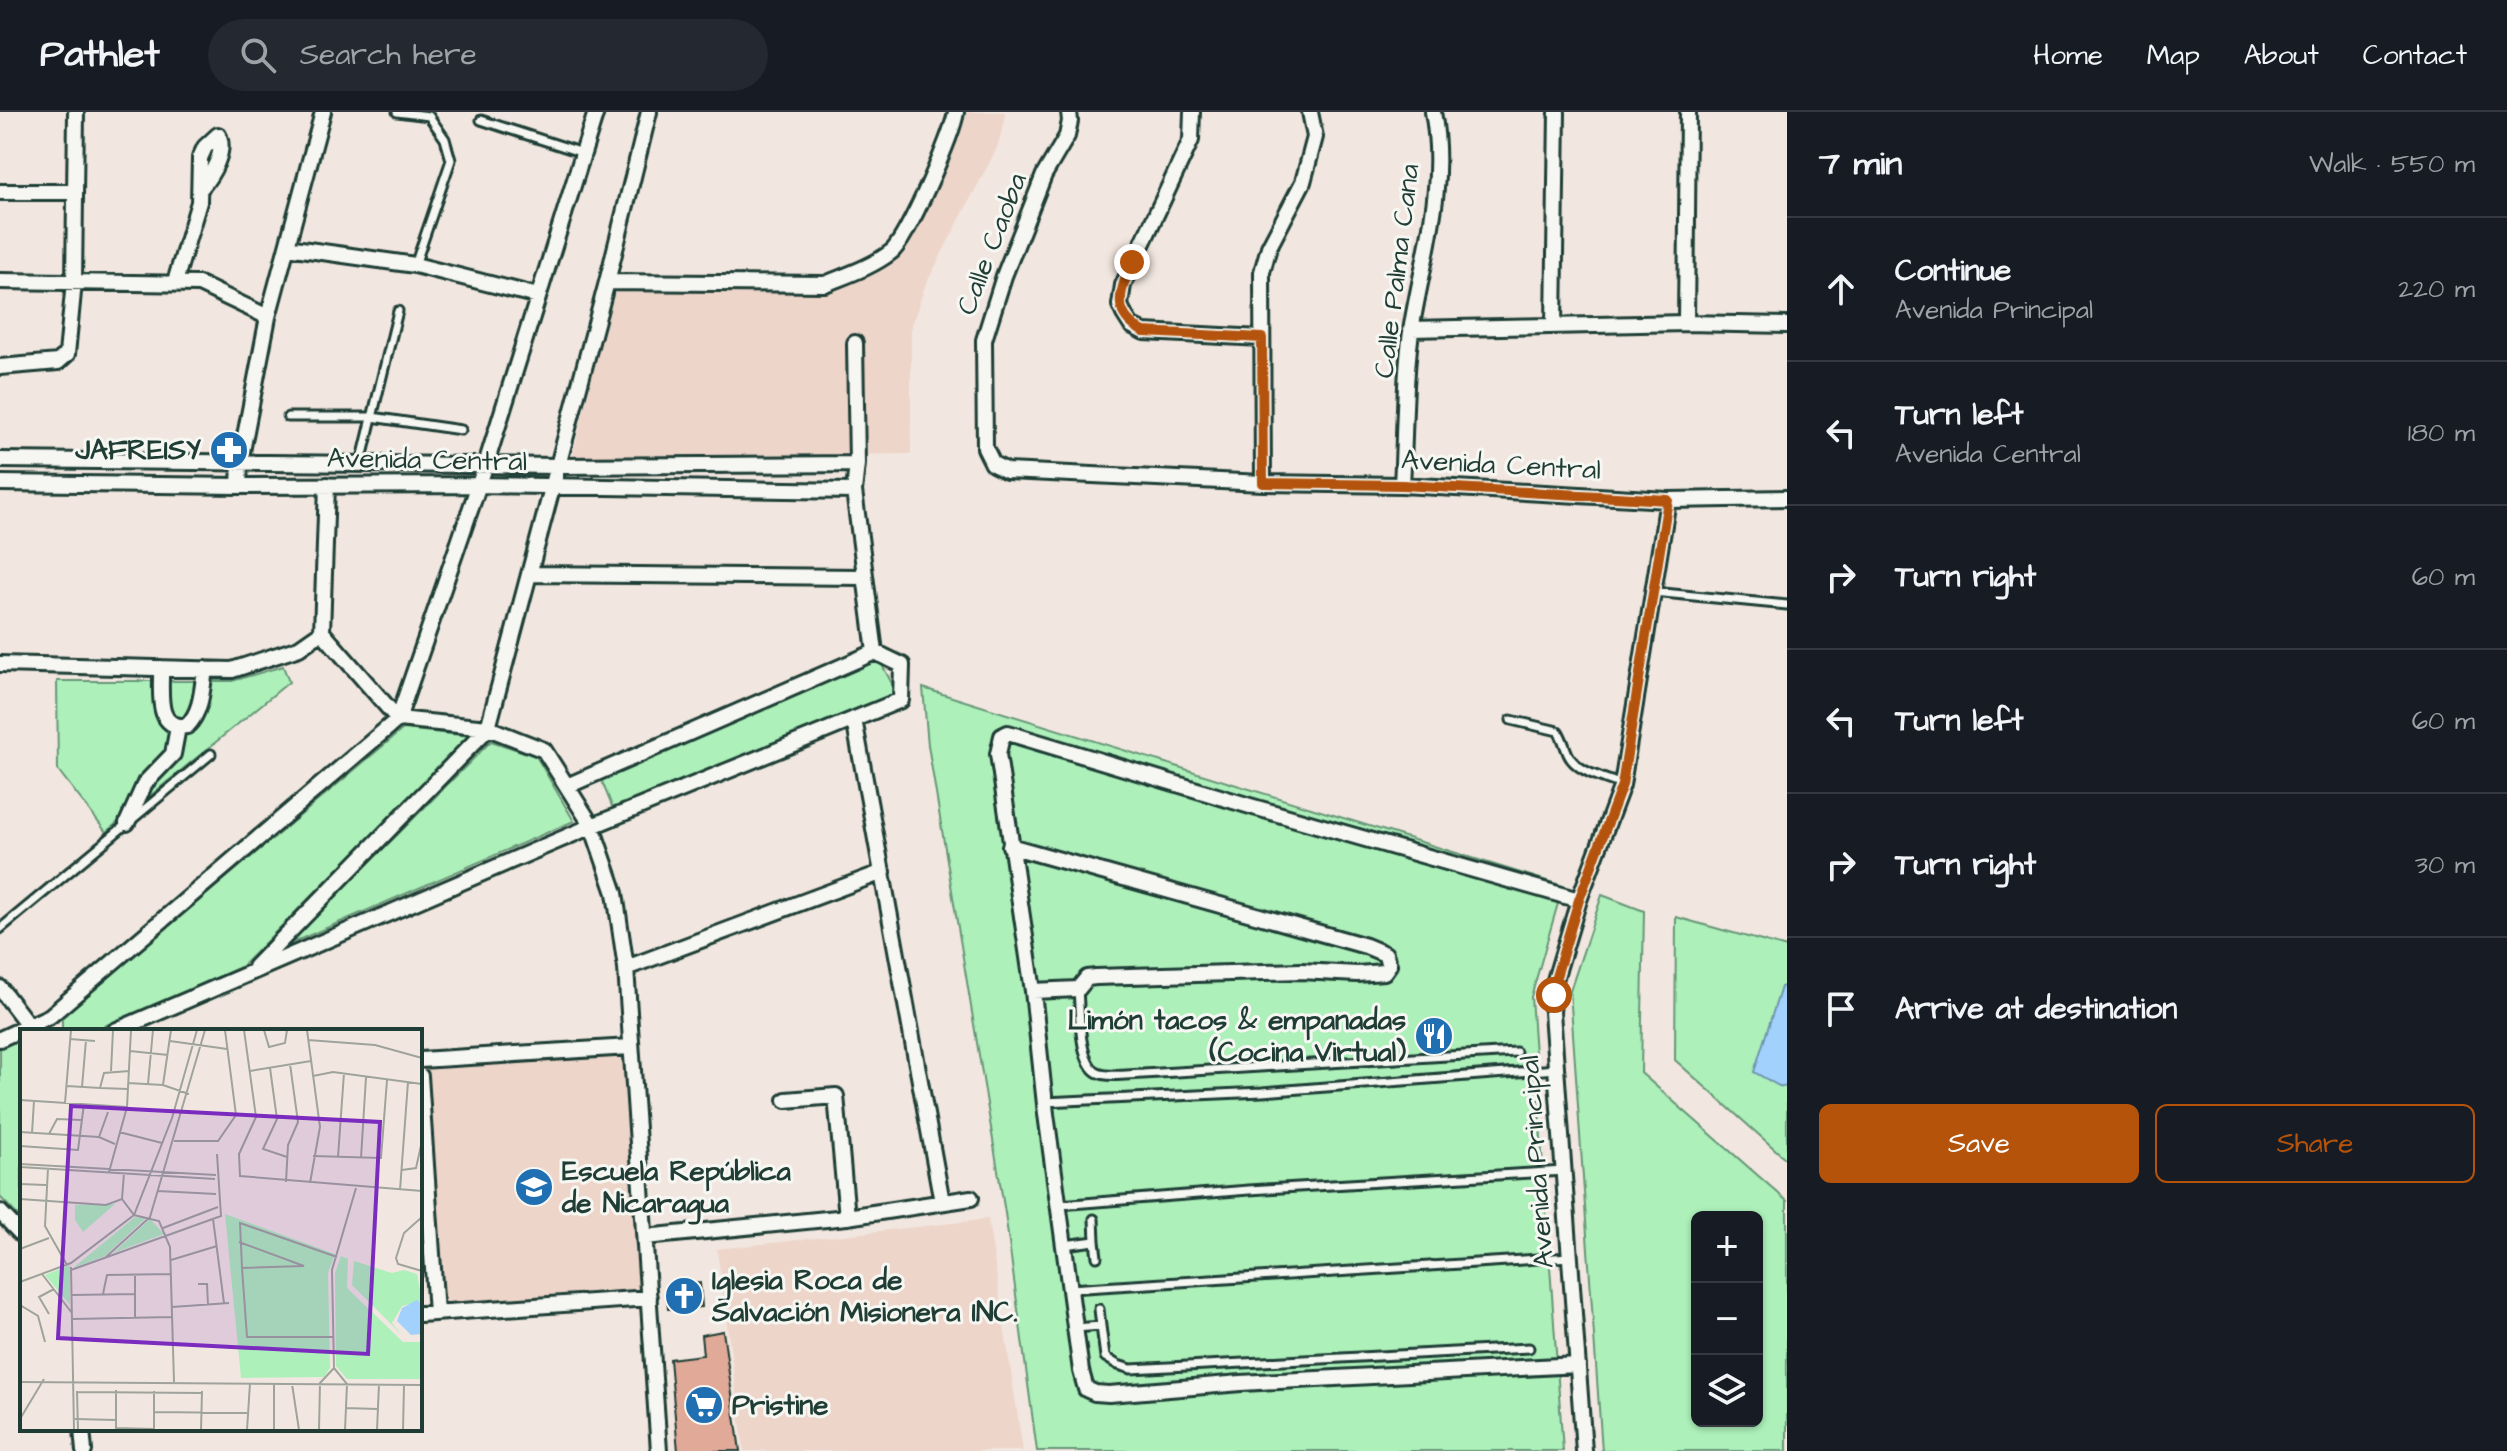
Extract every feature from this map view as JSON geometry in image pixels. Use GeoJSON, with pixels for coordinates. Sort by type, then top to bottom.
{"type":"FeatureCollection","features":[{"type":"Feature","properties":{"kind":"street"},"geometry":{"type":"LineString","coordinates":[[0,367],[58,362],[67,354],[74,282],[76,112]]}},
{"type":"Feature","properties":{"kind":"street"},"geometry":{"type":"LineString","coordinates":[[239,486],[240,462],[268,317],[323,112]]}},
{"type":"Feature","properties":{"kind":"street"},"geometry":{"type":"LineString","coordinates":[[22,1029],[51,1024],[398,719],[486,464],[596,112]]}},
{"type":"Feature","properties":{"kind":"street"},"geometry":{"type":"LineString","coordinates":[[250,973],[488,728],[649,112]]}},
{"type":"Feature","properties":{"kind":"street"},"geometry":{"type":"LineString","coordinates":[[607,282],[825,284],[858,271],[894,251],[923,197],[956,112]]}},
{"type":"Feature","properties":{"kind":"street","name":"Calle Caoba"},"geometry":{"type":"LineString","coordinates":[[985,448],[984,340],[1004,276],[1044,175],[1067,136],[1069,112]]}},
{"type":"Feature","properties":{"kind":"street"},"geometry":{"type":"LineString","coordinates":[[1192,112],[1191,140],[1127,274],[1120,305],[1131,325],[1144,332],[1262,338]]}},
{"type":"Feature","properties":{"kind":"street"},"geometry":{"type":"LineString","coordinates":[[1263,483],[1262,272],[1269,247],[1303,182],[1315,137],[1310,112]]}},
{"type":"Feature","properties":{"kind":"street","name":"Calle Palma Cana"},"geometry":{"type":"LineString","coordinates":[[1402,485],[1411,329],[1437,189],[1439,159],[1433,112]]}},
{"type":"Feature","properties":{"kind":"street"},"geometry":{"type":"LineString","coordinates":[[1554,326],[1557,112]]}},
{"type":"Feature","properties":{"kind":"street"},"geometry":{"type":"LineString","coordinates":[[1686,323],[1688,112]]}},
{"type":"Feature","properties":{"kind":"street"},"geometry":{"type":"LineString","coordinates":[[175,282],[199,202],[200,189]]}},
{"type":"Feature","properties":{"kind":"street"},"geometry":{"type":"LineString","coordinates":[[0,192],[74,192]]}},
{"type":"Feature","properties":{"kind":"street"},"geometry":{"type":"LineString","coordinates":[[287,247],[415,265],[538,296]]}},
{"type":"Feature","properties":{"kind":"street"},"geometry":{"type":"LineString","coordinates":[[0,281],[199,284],[268,317]]}},
{"type":"Feature","properties":{"kind":"street"},"geometry":{"type":"LineString","coordinates":[[1411,329],[1686,323],[1787,325]]}},
{"type":"Feature","properties":{"kind":"street"},"geometry":{"type":"LineString","coordinates":[[855,343],[857,464],[854,491],[875,652]]}},
{"type":"Feature","properties":{"kind":"street","name":"Avenida Central"},"geometry":{"type":"LineString","coordinates":[[985,448],[993,464],[1007,471],[1263,483],[1402,485],[1668,500],[1787,498]]}},
{"type":"Feature","properties":{"kind":"street"},"geometry":{"type":"LineString","coordinates":[[0,460],[558,466],[857,464]]}},
{"type":"Feature","properties":{"kind":"street","name":"Avenida Central"},"geometry":{"type":"LineString","coordinates":[[0,483],[478,485],[854,491]]}},
{"type":"Feature","properties":{"kind":"street"},"geometry":{"type":"LineString","coordinates":[[327,485],[322,632],[398,719],[488,728],[544,750],[592,826],[615,893],[626,968],[659,1451]]}},
{"type":"Feature","properties":{"kind":"street","name":"Avenida Principal"},"geometry":{"type":"LineString","coordinates":[[1584,1451],[1552,1012],[1555,980],[1579,900],[1622,785],[1668,500]]}},
{"type":"Feature","properties":{"kind":"street"},"geometry":{"type":"LineString","coordinates":[[529,574],[864,577]]}},
{"type":"Feature","properties":{"kind":"street"},"geometry":{"type":"LineString","coordinates":[[0,664],[232,670],[299,648],[322,632]]}},
{"type":"Feature","properties":{"kind":"street"},"geometry":{"type":"LineString","coordinates":[[120,1029],[592,826],[901,700],[902,665],[875,652],[567,786]]}},
{"type":"Feature","properties":{"kind":"street"},"geometry":{"type":"LineString","coordinates":[[161,668],[163,716],[172,726],[178,727],[187,726],[194,717],[205,669]]}},
{"type":"Feature","properties":{"kind":"street"},"geometry":{"type":"LineString","coordinates":[[854,719],[942,1202]]}},
{"type":"Feature","properties":{"kind":"street"},"geometry":{"type":"LineString","coordinates":[[127,823],[145,783],[173,754],[178,727]]}},
{"type":"Feature","properties":{"kind":"street"},"geometry":{"type":"LineString","coordinates":[[1578,1365],[1095,1393],[1086,1389],[1075,1328],[1044,1102],[1033,991],[998,754],[1002,736],[1008,733],[1579,900]]}},
{"type":"Feature","properties":{"kind":"street"},"geometry":{"type":"LineString","coordinates":[[1010,846],[1366,946],[1385,954],[1389,965],[1384,972],[1357,974],[1301,971],[1096,977],[1087,978],[1078,989],[1033,991]]}},
{"type":"Feature","properties":{"kind":"street"},"geometry":{"type":"LineString","coordinates":[[626,968],[883,872]]}},
{"type":"Feature","properties":{"kind":"street"},"geometry":{"type":"LineString","coordinates":[[0,988],[29,1026]]}},
{"type":"Feature","properties":{"kind":"street"},"geometry":{"type":"LineString","coordinates":[[0,1039],[20,1030]]}},
{"type":"Feature","properties":{"kind":"street"},"geometry":{"type":"LineString","coordinates":[[422,1060],[630,1047]]}},
{"type":"Feature","properties":{"kind":"street"},"geometry":{"type":"LineString","coordinates":[[786,1100],[836,1096],[847,1217]]}},
{"type":"Feature","properties":{"kind":"street"},"geometry":{"type":"LineString","coordinates":[[422,1141],[436,1313]]}},
{"type":"Feature","properties":{"kind":"street"},"geometry":{"type":"LineString","coordinates":[[645,1237],[847,1217],[971,1198]]}},
{"type":"Feature","properties":{"kind":"street"},"geometry":{"type":"LineString","coordinates":[[0,1212],[20,1233]]}},
{"type":"Feature","properties":{"kind":"street"},"geometry":{"type":"LineString","coordinates":[[422,1314],[649,1298]]}},
{"type":"Feature","properties":{"kind":"street"},"geometry":{"type":"LineString","coordinates":[[82,1431],[84,1451]]}},
{"type":"Feature","properties":{"kind":"lane"},"geometry":{"type":"LineString","coordinates":[[397,112],[429,116],[445,139],[451,160],[415,265]]}},
{"type":"Feature","properties":{"kind":"lane"},"geometry":{"type":"LineString","coordinates":[[481,120],[585,154]]}},
{"type":"Feature","properties":{"kind":"lane"},"geometry":{"type":"LineString","coordinates":[[361,463],[398,311]]}},
{"type":"Feature","properties":{"kind":"lane"},"geometry":{"type":"LineString","coordinates":[[288,417],[372,417],[461,430]]}},
{"type":"Feature","properties":{"kind":"lane"},"geometry":{"type":"LineString","coordinates":[[1653,592],[1787,605]]}},
{"type":"Feature","properties":{"kind":"lane"},"geometry":{"type":"LineString","coordinates":[[1511,720],[1558,731],[1565,741],[1568,755],[1577,765],[1622,785]]}},
{"type":"Feature","properties":{"kind":"lane"},"geometry":{"type":"LineString","coordinates":[[0,929],[211,754]]}},
{"type":"Feature","properties":{"kind":"lane"},"geometry":{"type":"LineString","coordinates":[[1078,989],[1084,1054],[1091,1066],[1101,1074],[1516,1052]]}},
{"type":"Feature","properties":{"kind":"lane"},"geometry":{"type":"LineString","coordinates":[[1044,1102],[1262,1092],[1556,1069]]}},
{"type":"Feature","properties":{"kind":"lane"},"geometry":{"type":"LineString","coordinates":[[1059,1205],[1564,1171]]}},
{"type":"Feature","properties":{"kind":"lane"},"geometry":{"type":"LineString","coordinates":[[1094,1219],[1097,1257]]}},
{"type":"Feature","properties":{"kind":"lane"},"geometry":{"type":"LineString","coordinates":[[1064,1245],[1095,1241]]}},
{"type":"Feature","properties":{"kind":"lane"},"geometry":{"type":"LineString","coordinates":[[1070,1289],[1570,1257]]}},
{"type":"Feature","properties":{"kind":"lane"},"geometry":{"type":"LineString","coordinates":[[1099,1309],[1105,1357],[1131,1369],[1529,1348]]}},
{"type":"Feature","properties":{"kind":"lane"},"geometry":{"type":"LineString","coordinates":[[1075,1328],[1101,1326]]}},
{"type":"Feature","properties":{"kind":"shaded area"},"geometry":{"type":"Polygon","coordinates":[[[965,112],[1005,112],[1005,119],[997,148],[925,286],[911,328],[911,454],[572,459],[613,290],[825,293],[902,255],[965,112]]]}},
{"type":"Feature","properties":{"kind":"shaded area","name":"Escuela República de Nicaragua"},"geometry":{"type":"Polygon","coordinates":[[[630,1047],[649,1298],[436,1313],[422,1067],[630,1047]]]}},
{"type":"Feature","properties":{"kind":"shaded area"},"geometry":{"type":"Polygon","coordinates":[[[988,1219],[1023,1451],[744,1451],[717,1249],[988,1219]]]}},
{"type":"Feature","properties":{"kind":"green space"},"geometry":{"type":"Polygon","coordinates":[[[875,652],[901,700],[616,816],[598,772],[875,652]]]}},
{"type":"Feature","properties":{"kind":"green space"},"geometry":{"type":"Polygon","coordinates":[[[283,666],[289,682],[106,832],[58,770],[57,681],[232,681],[283,666]]]}},
{"type":"Feature","properties":{"kind":"green space"},"geometry":{"type":"Polygon","coordinates":[[[923,688],[1563,886],[1531,997],[1563,1451],[1037,1451],[1005,1213],[928,745],[923,688]]]}},
{"type":"Feature","properties":{"kind":"green space"},"geometry":{"type":"Polygon","coordinates":[[[403,729],[470,736],[241,967],[98,1029],[62,1029],[62,1016],[403,729]]]}},
{"type":"Feature","properties":{"kind":"green space"},"geometry":{"type":"Polygon","coordinates":[[[491,741],[536,756],[574,821],[287,945],[491,741]]]}},
{"type":"Feature","properties":{"kind":"green space"},"geometry":{"type":"Polygon","coordinates":[[[1602,895],[1644,911],[1641,1073],[1787,1201],[1787,1451],[1602,1451],[1570,991],[1602,895]]]}},
{"type":"Feature","properties":{"kind":"green space"},"geometry":{"type":"Polygon","coordinates":[[[1676,917],[1787,948],[1787,1160],[1675,1060],[1676,917]]]}},
{"type":"Feature","properties":{"kind":"green space"},"geometry":{"type":"Polygon","coordinates":[[[20,1038],[20,1218],[0,1197],[0,1047],[20,1038]]]}},
{"type":"Feature","properties":{"kind":"water"},"geometry":{"type":"Polygon","coordinates":[[[1787,985],[1787,1087],[1779,1086],[1754,1072],[1781,987],[1787,985]]]}},
{"type":"Feature","properties":{"kind":"building","name":"Iglesia Roca de Salvación Misionera INC."},"geometry":{"type":"Polygon","coordinates":[[[700,1283],[702,1307],[668,1309],[666,1286],[700,1283]]]}},
{"type":"Feature","properties":{"kind":"building","name":"Pristine"},"geometry":{"type":"Polygon","coordinates":[[[723,1331],[740,1451],[678,1451],[670,1359],[703,1355],[701,1335],[723,1331]]]}},
{"type":"Feature","properties":{"kind":"place","name":"JAFREISY"},"geometry":{"type":"Point","coordinates":[229,450]}},
{"type":"Feature","properties":{"kind":"place","name":"Limón tacos & empanadas (Cocina Virtual)"},"geometry":{"type":"Point","coordinates":[1434,1036]}},
{"type":"Feature","properties":{"kind":"place","name":"Escuela República de Nicaragua"},"geometry":{"type":"Point","coordinates":[534,1187]}},
{"type":"Feature","properties":{"kind":"place","name":"Iglesia Roca de Salvación Misionera INC."},"geometry":{"type":"Point","coordinates":[684,1296]}},
{"type":"Feature","properties":{"kind":"place","name":"Pristine"},"geometry":{"type":"Point","coordinates":[704,1405]}},
{"type":"Feature","properties":{"kind":"route"},"geometry":{"type":"LineString","coordinates":[[1132,262],[1123,285],[1120,305],[1131,325],[1144,332],[1262,338],[1263,483],[1402,485],[1668,500],[1622,785],[1579,900],[1555,980],[1554,995]]}}]}
